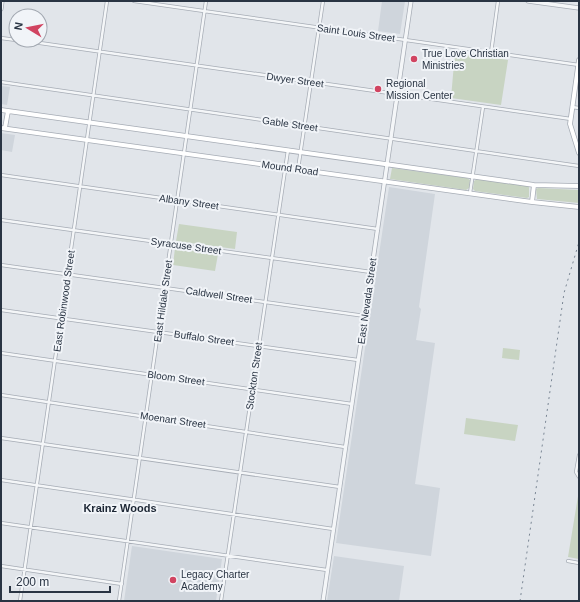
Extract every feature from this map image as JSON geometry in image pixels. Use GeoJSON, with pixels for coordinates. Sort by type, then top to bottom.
{"type":"FeatureCollection","features":[{"type":"Feature","properties":{"kind":"main road"},"geometry":{"type":"LineString","coordinates":[[578,150],[571,130],[571,120],[579,64]]}},
{"type":"Feature","properties":{"kind":"main road","name":"Mound Road"},"geometry":{"type":"LineString","coordinates":[[1,110],[534,185],[579,186]]}},
{"type":"Feature","properties":{"kind":"main road"},"geometry":{"type":"LineString","coordinates":[[3,128],[8,111]]}},
{"type":"Feature","properties":{"kind":"main road","name":"Mound Road"},"geometry":{"type":"LineString","coordinates":[[3,128],[470,194],[579,207]]}},
{"type":"Feature","properties":{"kind":"main road"},"geometry":{"type":"LineString","coordinates":[[532,202],[534,185]]}},
{"type":"Feature","properties":{"kind":"street"},"geometry":{"type":"LineString","coordinates":[[1,10],[2,1]]}},
{"type":"Feature","properties":{"kind":"street","name":"East Robinwood Street"},"geometry":{"type":"LineString","coordinates":[[20,601],[107,1]]}},
{"type":"Feature","properties":{"kind":"street","name":"Saint Louis Street"},"geometry":{"type":"LineString","coordinates":[[134,1],[491,53],[579,64]]}},
{"type":"Feature","properties":{"kind":"street","name":"East Hildale Street"},"geometry":{"type":"LineString","coordinates":[[119,601],[206,1]]}},
{"type":"Feature","properties":{"kind":"street"},"geometry":{"type":"LineString","coordinates":[[298,169],[323,1]]}},
{"type":"Feature","properties":{"kind":"street","name":"East Nevada Street"},"geometry":{"type":"LineString","coordinates":[[323,601],[411,1]]}},
{"type":"Feature","properties":{"kind":"street"},"geometry":{"type":"LineString","coordinates":[[491,53],[498,1]]}},
{"type":"Feature","properties":{"kind":"street"},"geometry":{"type":"LineString","coordinates":[[528,1],[579,8]]}},
{"type":"Feature","properties":{"kind":"street","name":"Dwyer Street"},"geometry":{"type":"LineString","coordinates":[[48,44],[571,120]]}},
{"type":"Feature","properties":{"kind":"street","name":"Gable Street"},"geometry":{"type":"LineString","coordinates":[[1,82],[579,166]]}},
{"type":"Feature","properties":{"kind":"street"},"geometry":{"type":"LineString","coordinates":[[470,194],[483,107]]}},
{"type":"Feature","properties":{"kind":"street"},"geometry":{"type":"LineString","coordinates":[[572,107],[579,108]]}},
{"type":"Feature","properties":{"kind":"street","name":"Stockton Street"},"geometry":{"type":"LineString","coordinates":[[221,601],[288,150]]}},
{"type":"Feature","properties":{"kind":"street","name":"Albany Street"},"geometry":{"type":"LineString","coordinates":[[1,175],[378,229]]}},
{"type":"Feature","properties":{"kind":"street","name":"Syracuse Street"},"geometry":{"type":"LineString","coordinates":[[1,220],[371,272]]}},
{"type":"Feature","properties":{"kind":"street","name":"Caldwell Street"},"geometry":{"type":"LineString","coordinates":[[1,265],[365,316]]}},
{"type":"Feature","properties":{"kind":"street","name":"Buffalo Street"},"geometry":{"type":"LineString","coordinates":[[1,310],[358,360]]}},
{"type":"Feature","properties":{"kind":"street","name":"Bloom Street"},"geometry":{"type":"LineString","coordinates":[[1,353],[352,404]]}},
{"type":"Feature","properties":{"kind":"street","name":"Moenart Street"},"geometry":{"type":"LineString","coordinates":[[1,395],[346,447]]}},
{"type":"Feature","properties":{"kind":"street"},"geometry":{"type":"LineString","coordinates":[[1,438],[340,487]]}},
{"type":"Feature","properties":{"kind":"street"},"geometry":{"type":"LineString","coordinates":[[578,476],[579,455]]}},
{"type":"Feature","properties":{"kind":"street"},"geometry":{"type":"LineString","coordinates":[[1,480],[333,529]]}},
{"type":"Feature","properties":{"kind":"street"},"geometry":{"type":"LineString","coordinates":[[1,523],[327,570]]}},
{"type":"Feature","properties":{"kind":"street"},"geometry":{"type":"LineString","coordinates":[[568,561],[579,563]]}},
{"type":"Feature","properties":{"kind":"street"},"geometry":{"type":"LineString","coordinates":[[1,566],[122,584]]}},
{"type":"Feature","properties":{"kind":"shaded area"},"geometry":{"type":"Polygon","coordinates":[[[382,1],[405,1],[400,34],[378,31],[382,1]]]}},
{"type":"Feature","properties":{"kind":"shaded area"},"geometry":{"type":"Polygon","coordinates":[[[1,86],[10,87],[7,105],[1,104],[1,86]]]}},
{"type":"Feature","properties":{"kind":"shaded area"},"geometry":{"type":"Polygon","coordinates":[[[1,133],[15,135],[12,152],[1,150],[1,133]]]}},
{"type":"Feature","properties":{"kind":"shaded area"},"geometry":{"type":"Polygon","coordinates":[[[389,187],[435,194],[419,307],[421,309],[416,340],[435,343],[415,484],[440,488],[431,556],[336,543],[389,187]]]}},
{"type":"Feature","properties":{"kind":"shaded area","name":"Legacy Charter Academy"},"geometry":{"type":"Polygon","coordinates":[[[132,546],[222,559],[216,601],[124,601],[132,546]]]}},
{"type":"Feature","properties":{"kind":"shaded area"},"geometry":{"type":"Polygon","coordinates":[[[334,556],[404,566],[399,601],[327,601],[334,556]]]}},
{"type":"Feature","properties":{"kind":"green space"},"geometry":{"type":"Polygon","coordinates":[[[455,52],[508,60],[501,105],[451,98],[455,52]]]}},
{"type":"Feature","properties":{"kind":"green space"},"geometry":{"type":"Polygon","coordinates":[[[392,168],[467,178],[470,180],[469,188],[466,190],[390,179],[392,168]]]}},
{"type":"Feature","properties":{"kind":"green space"},"geometry":{"type":"Polygon","coordinates":[[[477,179],[529,186],[529,197],[527,198],[475,191],[473,189],[474,181],[477,179]]]}},
{"type":"Feature","properties":{"kind":"green space"},"geometry":{"type":"Polygon","coordinates":[[[536,189],[579,190],[579,203],[537,199],[536,189]]]}},
{"type":"Feature","properties":{"kind":"green space"},"geometry":{"type":"Polygon","coordinates":[[[179,224],[237,232],[235,249],[176,241],[179,224]]]}},
{"type":"Feature","properties":{"kind":"green space"},"geometry":{"type":"Polygon","coordinates":[[[175,248],[218,254],[215,271],[173,265],[175,248]]]}},
{"type":"Feature","properties":{"kind":"green space"},"geometry":{"type":"Polygon","coordinates":[[[503,348],[520,350],[519,360],[502,358],[503,348]]]}},
{"type":"Feature","properties":{"kind":"green space"},"geometry":{"type":"Polygon","coordinates":[[[466,418],[518,425],[515,441],[464,434],[466,418]]]}},
{"type":"Feature","properties":{"kind":"green space"},"geometry":{"type":"Polygon","coordinates":[[[579,490],[579,559],[568,557],[579,490]]]}},
{"type":"Feature","properties":{"kind":"railway"},"geometry":{"type":"LineString","coordinates":[[520,601],[564,293],[579,242]]}},
{"type":"Feature","properties":{"kind":"place","name":"True Love Christian Ministries"},"geometry":{"type":"Point","coordinates":[414,59]}},
{"type":"Feature","properties":{"kind":"place","name":"Regional Mission Center"},"geometry":{"type":"Point","coordinates":[378,89]}},
{"type":"Feature","properties":{"kind":"place","name":"Legacy Charter Academy"},"geometry":{"type":"Point","coordinates":[173,580]}},
{"type":"Feature","properties":{"kind":"district","name":"Krainz Woods"},"geometry":{"type":"Point","coordinates":[120,508]}}]}
